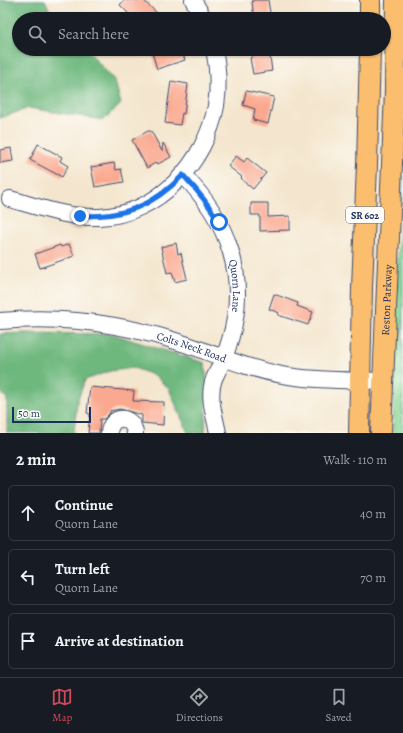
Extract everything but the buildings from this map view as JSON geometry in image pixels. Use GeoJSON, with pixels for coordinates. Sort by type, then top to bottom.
{"type":"FeatureCollection","features":[{"type":"Feature","properties":{"kind":"main road"},"geometry":{"type":"LineString","coordinates":[[370,0],[370,12]]}},
{"type":"Feature","properties":{"kind":"main road","name":"Reston Parkway"},"geometry":{"type":"LineString","coordinates":[[381,433],[395,91],[396,0]]}},
{"type":"Feature","properties":{"kind":"main road","name":"SR 602"},"geometry":{"type":"LineString","coordinates":[[359,433],[370,56]]}},
{"type":"Feature","properties":{"kind":"street"},"geometry":{"type":"LineString","coordinates":[[193,0],[200,12]]}},
{"type":"Feature","properties":{"kind":"street"},"geometry":{"type":"LineString","coordinates":[[10,199],[61,213],[99,217],[130,211],[162,194],[183,175],[194,160],[205,140],[216,106],[218,75],[215,56]]}},
{"type":"Feature","properties":{"kind":"street","name":"Quorn Lane"},"geometry":{"type":"LineString","coordinates":[[183,175],[208,203],[219,222],[234,260],[236,274],[236,311],[230,340],[224,359],[213,382],[212,394],[218,433]]}},
{"type":"Feature","properties":{"kind":"street","name":"Colts Neck Road"},"geometry":{"type":"LineString","coordinates":[[0,321],[64,319],[97,323],[155,335],[188,345],[224,359],[282,375],[327,380],[382,381]]}},
{"type":"Feature","properties":{"kind":"street"},"geometry":{"type":"LineString","coordinates":[[109,433],[110,425],[114,421],[121,419],[126,419],[130,422],[135,433]]}},
{"type":"Feature","properties":{"kind":"green space"},"geometry":{"type":"Polygon","coordinates":[[[0,0],[45,0],[51,12],[12,12],[12,56],[92,56],[115,81],[121,104],[103,120],[29,108],[0,118],[0,0]]]}},
{"type":"Feature","properties":{"kind":"green space"},"geometry":{"type":"Polygon","coordinates":[[[403,175],[403,433],[393,433],[397,277],[403,175]]]}},
{"type":"Feature","properties":{"kind":"green space"},"geometry":{"type":"Polygon","coordinates":[[[0,334],[112,334],[205,363],[207,384],[205,433],[188,433],[169,389],[155,376],[134,368],[110,371],[85,380],[77,402],[74,433],[7,433],[7,399],[0,391],[0,334]]]}},
{"type":"Feature","properties":{"kind":"route"},"geometry":{"type":"LineString","coordinates":[[80,216],[99,217],[130,211],[162,194],[183,175],[208,203],[219,222]]}}]}
